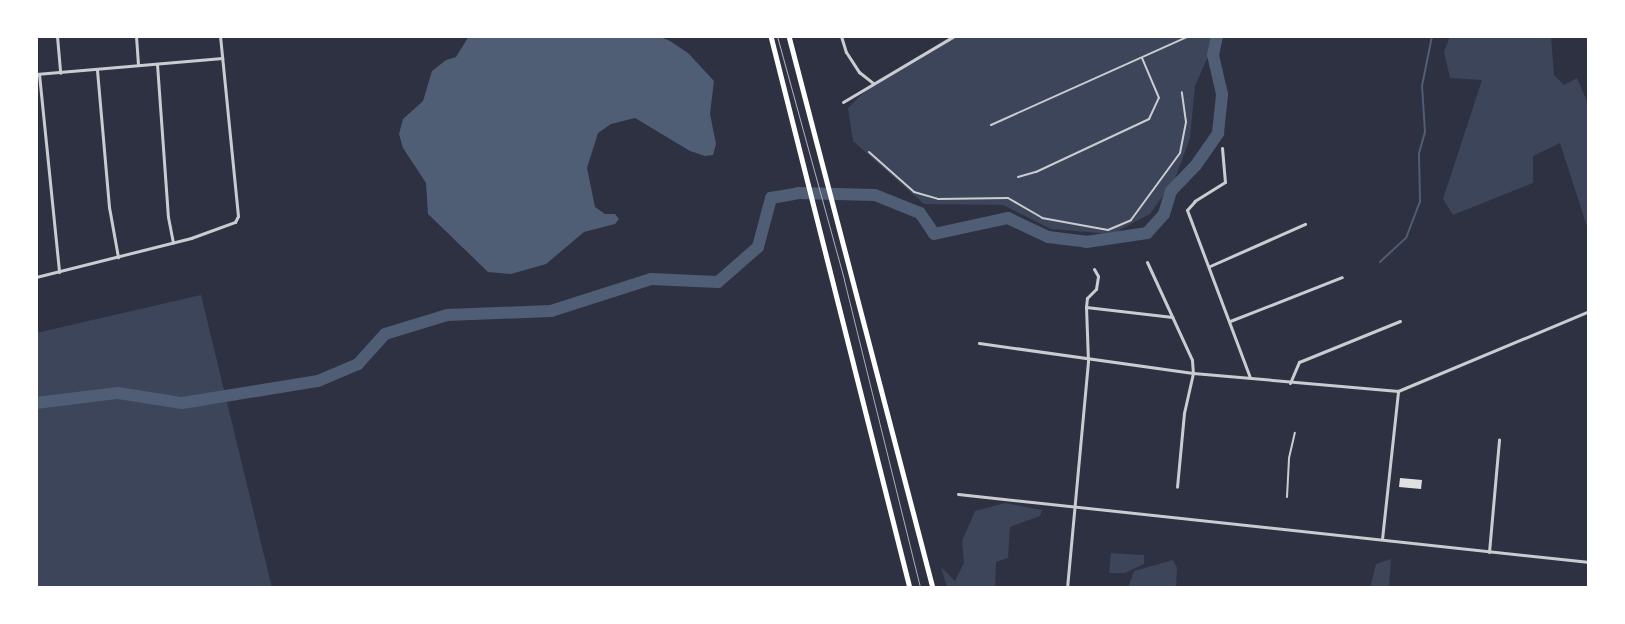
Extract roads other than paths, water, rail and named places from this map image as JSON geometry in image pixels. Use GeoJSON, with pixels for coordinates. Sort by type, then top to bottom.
{"type":"FeatureCollection","features":[{"type":"Feature","properties":{"kind":"main road"},"geometry":{"type":"LineString","coordinates":[[771,36],[835,282],[910,588]]}},
{"type":"Feature","properties":{"kind":"main road"},"geometry":{"type":"LineString","coordinates":[[789,36],[853,277],[908,503],[933,588]]}},
{"type":"Feature","properties":{"kind":"street"},"geometry":{"type":"LineString","coordinates":[[57,36],[60,73]]}},
{"type":"Feature","properties":{"kind":"street"},"geometry":{"type":"LineString","coordinates":[[136,36],[138,66]]}},
{"type":"Feature","properties":{"kind":"street"},"geometry":{"type":"LineString","coordinates":[[36,277],[173,243],[227,228],[236,222],[238,216],[220,36]]}},
{"type":"Feature","properties":{"kind":"street"},"geometry":{"type":"LineString","coordinates":[[841,36],[846,52],[859,72],[873,83]]}},
{"type":"Feature","properties":{"kind":"street"},"geometry":{"type":"LineString","coordinates":[[843,102],[954,36]]}},
{"type":"Feature","properties":{"kind":"street"},"geometry":{"type":"LineString","coordinates":[[59,272],[38,74],[222,58]]}},
{"type":"Feature","properties":{"kind":"street"},"geometry":{"type":"LineString","coordinates":[[157,64],[168,217],[173,243]]}},
{"type":"Feature","properties":{"kind":"street"},"geometry":{"type":"LineString","coordinates":[[97,70],[109,207],[118,257]]}},
{"type":"Feature","properties":{"kind":"street"},"geometry":{"type":"LineString","coordinates":[[1222,148],[1225,182],[1187,210],[1210,266],[1250,378]]}},
{"type":"Feature","properties":{"kind":"street"},"geometry":{"type":"LineString","coordinates":[[1210,266],[1305,224]]}},
{"type":"Feature","properties":{"kind":"street"},"geometry":{"type":"LineString","coordinates":[[1148,262],[1192,360],[1193,373],[1184,413],[1178,486]]}},
{"type":"Feature","properties":{"kind":"street"},"geometry":{"type":"LineString","coordinates":[[1067,588],[1088,361],[1086,307],[1087,298],[1096,289],[1098,276],[1094,269]]}},
{"type":"Feature","properties":{"kind":"street"},"geometry":{"type":"LineString","coordinates":[[1230,321],[1342,277]]}},
{"type":"Feature","properties":{"kind":"street"},"geometry":{"type":"LineString","coordinates":[[1086,307],[1172,317]]}},
{"type":"Feature","properties":{"kind":"street"},"geometry":{"type":"LineString","coordinates":[[979,343],[1088,361],[1290,383],[1398,391],[1589,311]]}},
{"type":"Feature","properties":{"kind":"street"},"geometry":{"type":"LineString","coordinates":[[1290,383],[1299,362],[1377,327],[1400,321]]}},
{"type":"Feature","properties":{"kind":"street"},"geometry":{"type":"LineString","coordinates":[[1382,539],[1398,391]]}},
{"type":"Feature","properties":{"kind":"street"},"geometry":{"type":"LineString","coordinates":[[1489,552],[1498,439]]}},
{"type":"Feature","properties":{"kind":"street"},"geometry":{"type":"LineString","coordinates":[[958,494],[1589,562]]}},
{"type":"Feature","properties":{"kind":"lane"},"geometry":{"type":"LineString","coordinates":[[991,125],[1189,36]]}},
{"type":"Feature","properties":{"kind":"lane"},"geometry":{"type":"LineString","coordinates":[[1018,177],[1036,172],[1149,119],[1160,98],[1142,58]]}},
{"type":"Feature","properties":{"kind":"lane"},"geometry":{"type":"LineString","coordinates":[[869,152],[914,192],[938,199],[1008,198],[1042,218],[1108,230],[1131,220],[1180,154],[1186,122],[1182,92]]}},
{"type":"Feature","properties":{"kind":"lane"},"geometry":{"type":"LineString","coordinates":[[1287,498],[1289,458],[1295,433]]}},
{"type":"Feature","properties":{"kind":"waterway"},"geometry":{"type":"LineString","coordinates":[[36,403],[118,393],[182,403],[318,381],[358,364],[385,334],[447,315],[551,311],[651,279],[718,282],[758,247],[771,198],[798,193],[875,195],[920,213],[934,234],[1008,218],[1048,237],[1086,242],[1147,233],[1164,214],[1171,191],[1196,165],[1218,133],[1222,94],[1213,55],[1217,36]]}},
{"type":"Feature","properties":{"kind":"waterway"},"geometry":{"type":"LineString","coordinates":[[1380,262],[1406,238],[1420,202],[1419,153],[1425,132],[1422,86],[1432,36]]}},
{"type":"Feature","properties":{"kind":"tram line"},"geometry":{"type":"LineString","coordinates":[[777,36],[844,280],[920,588]]}}]}
